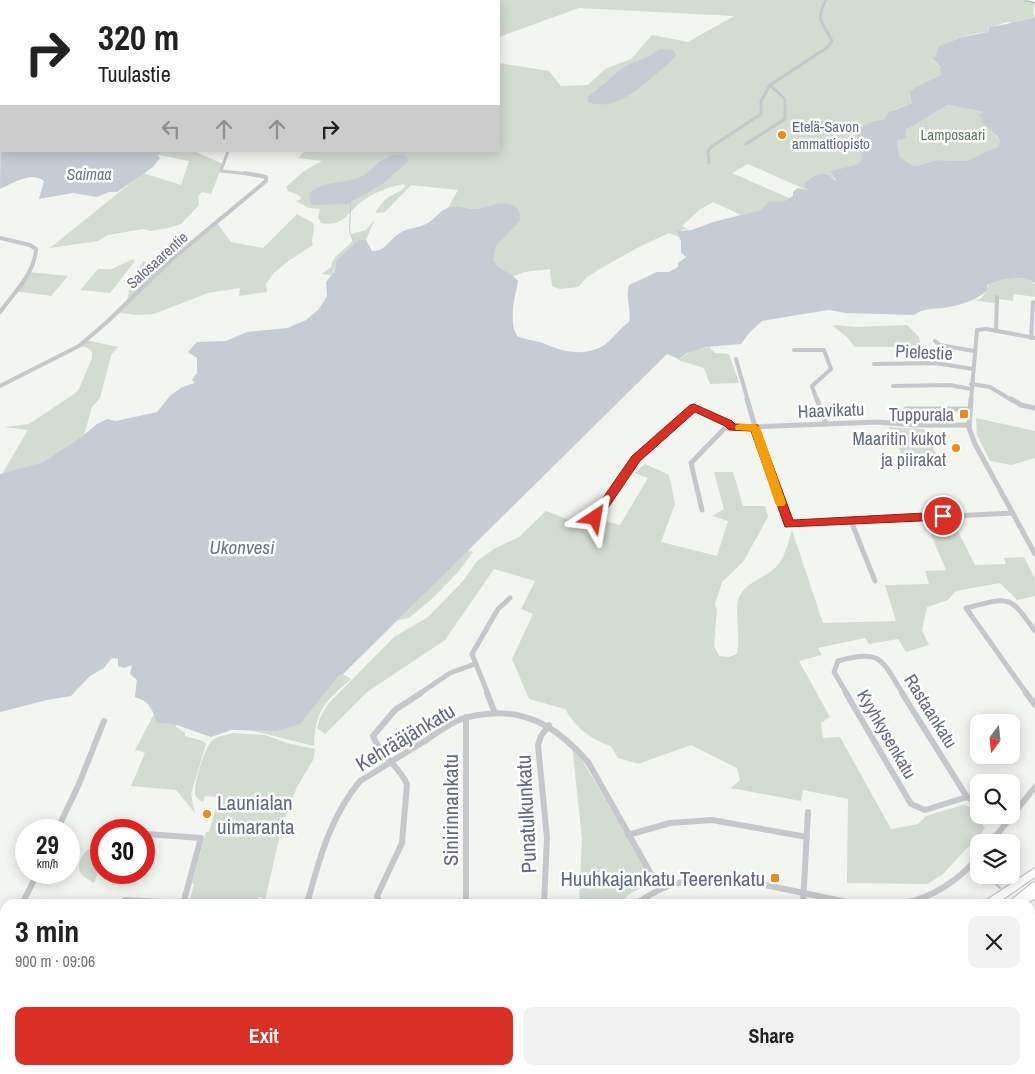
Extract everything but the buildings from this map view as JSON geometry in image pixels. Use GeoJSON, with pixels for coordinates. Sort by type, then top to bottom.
{"type":"FeatureCollection","features":[{"type":"Feature","properties":{"kind":"highway"},"geometry":{"type":"LineString","coordinates":[[995,899],[1035,872]]}},
{"type":"Feature","properties":{"kind":"highway"},"geometry":{"type":"LineString","coordinates":[[1020,899],[1035,886]]}},
{"type":"Feature","properties":{"kind":"main road"},"geometry":{"type":"LineString","coordinates":[[1028,0],[1035,1]]}},
{"type":"Feature","properties":{"kind":"street"},"geometry":{"type":"LineString","coordinates":[[709,163],[708,151],[711,147],[762,114],[761,101],[770,85],[828,47],[832,41],[830,35],[821,24],[818,15],[826,0]]}},
{"type":"Feature","properties":{"kind":"street"},"geometry":{"type":"LineString","coordinates":[[746,144],[785,119],[785,98],[770,85]]}},
{"type":"Feature","properties":{"kind":"street","name":"Salosaarentie"},"geometry":{"type":"LineString","coordinates":[[0,386],[79,346],[107,322],[170,260],[266,182],[266,177],[262,175],[221,171],[228,152]]}},
{"type":"Feature","properties":{"kind":"street"},"geometry":{"type":"LineString","coordinates":[[0,238],[30,245],[36,249],[37,254],[32,266],[0,312]]}},
{"type":"Feature","properties":{"kind":"street"},"geometry":{"type":"LineString","coordinates":[[996,330],[997,297]]}},
{"type":"Feature","properties":{"kind":"street"},"geometry":{"type":"LineString","coordinates":[[1033,302],[1033,338],[983,328],[977,330],[969,425],[976,444],[1035,554]]}},
{"type":"Feature","properties":{"kind":"street"},"geometry":{"type":"LineString","coordinates":[[935,341],[940,345],[974,351]]}},
{"type":"Feature","properties":{"kind":"street"},"geometry":{"type":"LineString","coordinates":[[794,350],[824,350],[831,369],[812,386],[826,424]]}},
{"type":"Feature","properties":{"kind":"street"},"geometry":{"type":"LineString","coordinates":[[736,359],[755,427],[788,524],[1013,513]]}},
{"type":"Feature","properties":{"kind":"street","name":"Pielestie"},"geometry":{"type":"LineString","coordinates":[[874,364],[935,363],[973,370]]}},
{"type":"Feature","properties":{"kind":"street"},"geometry":{"type":"LineString","coordinates":[[894,386],[950,385],[990,387],[1021,405],[1035,408]]}},
{"type":"Feature","properties":{"kind":"street"},"geometry":{"type":"LineString","coordinates":[[595,518],[636,458],[694,407],[728,423],[732,428]]}},
{"type":"Feature","properties":{"kind":"street"},"geometry":{"type":"LineString","coordinates":[[906,409],[969,408]]}},
{"type":"Feature","properties":{"kind":"street","name":"Haavikatu"},"geometry":{"type":"LineString","coordinates":[[732,428],[877,422],[914,425],[969,425]]}},
{"type":"Feature","properties":{"kind":"street"},"geometry":{"type":"LineString","coordinates":[[702,510],[692,464],[697,456],[725,428],[732,428]]}},
{"type":"Feature","properties":{"kind":"street"},"geometry":{"type":"LineString","coordinates":[[851,521],[875,581]]}},
{"type":"Feature","properties":{"kind":"street"},"geometry":{"type":"LineString","coordinates":[[495,712],[472,654],[498,609],[510,598]]}},
{"type":"Feature","properties":{"kind":"street"},"geometry":{"type":"LineString","coordinates":[[1035,630],[1016,606],[1009,602],[1002,600],[966,608],[1035,703]]}},
{"type":"Feature","properties":{"kind":"street","name":"Kyyhkysenkatu"},"geometry":{"type":"LineString","coordinates":[[877,656],[868,654],[838,661],[834,672],[911,804],[925,810],[967,797]]}},
{"type":"Feature","properties":{"kind":"street","name":"Rastaankatu"},"geometry":{"type":"LineString","coordinates":[[877,656],[883,662],[967,797],[970,799]]}},
{"type":"Feature","properties":{"kind":"street"},"geometry":{"type":"LineString","coordinates":[[378,899],[377,896],[402,843],[407,784],[403,775],[373,740],[374,733],[403,705],[450,674],[475,664]]}},
{"type":"Feature","properties":{"kind":"street","name":"Kehrääjänkatu"},"geometry":{"type":"LineString","coordinates":[[309,899],[330,828],[346,797],[360,782],[440,730],[466,717],[495,712],[520,714],[549,725],[575,745],[588,762],[659,888]]}},
{"type":"Feature","properties":{"kind":"street","name":"Sinirinnankatu"},"geometry":{"type":"LineString","coordinates":[[466,717],[466,899]]}},
{"type":"Feature","properties":{"kind":"street"},"geometry":{"type":"LineString","coordinates":[[62,819],[79,784],[104,721]]}},
{"type":"Feature","properties":{"kind":"street","name":"Punatulkunkatu"},"geometry":{"type":"LineString","coordinates":[[544,899],[547,838],[538,746],[541,736],[549,725]]}},
{"type":"Feature","properties":{"kind":"street"},"geometry":{"type":"LineString","coordinates":[[1020,805],[1035,786]]}},
{"type":"Feature","properties":{"kind":"street"},"geometry":{"type":"LineString","coordinates":[[804,899],[808,812]]}},
{"type":"Feature","properties":{"kind":"street"},"geometry":{"type":"LineString","coordinates":[[628,835],[670,823],[712,820],[807,837]]}},
{"type":"Feature","properties":{"kind":"street"},"geometry":{"type":"LineString","coordinates":[[997,834],[1005,824]]}},
{"type":"Feature","properties":{"kind":"street"},"geometry":{"type":"LineString","coordinates":[[155,835],[201,838],[184,899]]}},
{"type":"Feature","properties":{"kind":"street"},"geometry":{"type":"LineString","coordinates":[[924,899],[948,888],[970,868]]}},
{"type":"Feature","properties":{"kind":"street"},"geometry":{"type":"LineString","coordinates":[[643,899],[659,888],[692,878],[711,877],[731,878],[830,899]]}},
{"type":"Feature","properties":{"kind":"street"},"geometry":{"type":"LineString","coordinates":[[24,899],[32,884]]}},
{"type":"Feature","properties":{"kind":"green space"},"geometry":{"type":"Polygon","coordinates":[[[500,0],[1035,0],[1033,12],[1035,17],[1015,23],[1007,22],[988,28],[988,32],[959,38],[945,45],[936,56],[932,57],[941,69],[942,75],[930,80],[909,94],[912,103],[893,110],[885,120],[858,140],[862,149],[862,161],[860,164],[830,171],[837,181],[830,176],[819,175],[811,191],[809,191],[748,164],[732,173],[789,198],[784,201],[778,201],[761,210],[741,215],[713,202],[699,210],[682,226],[689,230],[684,229],[677,233],[679,237],[669,233],[639,247],[587,277],[578,287],[560,289],[552,286],[550,269],[525,272],[514,276],[467,274],[519,222],[518,212],[510,204],[476,209],[448,208],[458,190],[411,185],[385,212],[376,213],[386,199],[405,187],[404,184],[393,186],[369,197],[358,204],[346,217],[336,223],[329,224],[321,223],[318,217],[320,209],[309,208],[296,201],[302,199],[288,191],[286,187],[304,171],[322,161],[298,158],[304,152],[500,152],[500,63],[549,71],[561,86],[588,85],[605,69],[631,59],[652,35],[688,42],[734,16],[579,8],[500,37],[500,0]]]}},
{"type":"Feature","properties":{"kind":"green space","name":"Lamposaari"},"geometry":{"type":"Polygon","coordinates":[[[948,105],[984,112],[982,119],[999,139],[998,148],[966,161],[937,160],[916,166],[900,157],[897,141],[906,130],[948,105]]]}},
{"type":"Feature","properties":{"kind":"green space"},"geometry":{"type":"Polygon","coordinates":[[[161,152],[196,152],[223,164],[211,194],[202,192],[198,196],[199,205],[181,224],[151,231],[143,229],[108,235],[98,241],[50,248],[143,173],[181,185],[189,161],[159,155],[161,152]]]}},
{"type":"Feature","properties":{"kind":"green space"},"geometry":{"type":"Polygon","coordinates":[[[297,214],[313,223],[313,245],[274,273],[266,284],[267,292],[239,296],[240,288],[208,293],[154,314],[136,315],[114,312],[127,300],[131,283],[143,261],[161,269],[217,223],[231,242],[263,248],[297,214]]]}},
{"type":"Feature","properties":{"kind":"green space"},"geometry":{"type":"Polygon","coordinates":[[[375,219],[366,240],[363,240],[335,266],[332,275],[322,274],[331,267],[334,259],[352,241],[351,234],[366,230],[375,219]]]}},
{"type":"Feature","properties":{"kind":"green space"},"geometry":{"type":"Polygon","coordinates":[[[133,259],[135,261],[110,293],[80,290],[98,269],[112,269],[133,259]]]}},
{"type":"Feature","properties":{"kind":"green space"},"geometry":{"type":"Polygon","coordinates":[[[28,272],[68,276],[51,296],[14,291],[28,272]]]}},
{"type":"Feature","properties":{"kind":"green space"},"geometry":{"type":"Polygon","coordinates":[[[1012,277],[1026,279],[1035,284],[1035,297],[1014,294],[1013,301],[999,299],[999,304],[974,300],[980,299],[988,290],[988,285],[1012,277]]]}},
{"type":"Feature","properties":{"kind":"green space"},"geometry":{"type":"Polygon","coordinates":[[[907,325],[919,337],[920,345],[915,347],[855,347],[847,337],[833,326],[856,327],[907,325]]]}},
{"type":"Feature","properties":{"kind":"green space"},"geometry":{"type":"Polygon","coordinates":[[[86,340],[118,347],[111,355],[100,398],[92,407],[84,435],[43,462],[2,474],[28,430],[4,427],[29,424],[79,389],[92,358],[92,352],[88,348],[79,346],[86,340]]]}},
{"type":"Feature","properties":{"kind":"green space"},"geometry":{"type":"Polygon","coordinates":[[[709,347],[715,353],[729,354],[739,383],[710,384],[704,368],[678,360],[691,351],[709,347]]]}},
{"type":"Feature","properties":{"kind":"green space"},"geometry":{"type":"Polygon","coordinates":[[[976,418],[1035,431],[1035,458],[1011,465],[990,461],[977,435],[976,418]]]}},
{"type":"Feature","properties":{"kind":"green space"},"geometry":{"type":"Polygon","coordinates":[[[889,427],[924,429],[941,464],[907,466],[889,427]]]}},
{"type":"Feature","properties":{"kind":"green space"},"geometry":{"type":"Polygon","coordinates":[[[645,464],[669,475],[675,504],[661,542],[717,556],[728,521],[712,516],[724,509],[714,472],[733,472],[743,506],[765,506],[768,517],[743,562],[722,582],[715,604],[717,610],[714,646],[719,656],[729,657],[737,654],[737,609],[739,597],[746,588],[775,568],[786,550],[792,530],[823,623],[896,621],[885,585],[929,584],[925,571],[946,570],[926,523],[953,521],[975,565],[1006,564],[1004,558],[1024,557],[1035,579],[1035,596],[1017,600],[1000,583],[956,591],[948,600],[927,607],[922,630],[929,645],[906,652],[898,639],[869,644],[865,638],[818,648],[822,655],[799,661],[830,717],[821,723],[823,738],[840,737],[891,829],[918,824],[926,816],[963,805],[970,808],[970,824],[982,824],[985,829],[980,834],[970,834],[970,845],[942,875],[927,884],[847,883],[848,799],[803,790],[801,801],[731,788],[740,780],[737,768],[691,745],[638,764],[618,758],[611,746],[596,740],[584,732],[565,709],[529,699],[512,659],[533,614],[521,609],[535,581],[494,569],[445,640],[367,692],[325,734],[317,728],[328,704],[394,637],[428,617],[463,581],[477,561],[494,549],[519,537],[546,511],[590,528],[605,521],[620,525],[648,478],[634,473],[645,464]]]}},
{"type":"Feature","properties":{"kind":"green space"},"geometry":{"type":"Polygon","coordinates":[[[463,550],[473,552],[459,571],[433,598],[409,618],[394,621],[343,674],[351,679],[323,707],[317,723],[314,746],[250,730],[463,550]]]}},
{"type":"Feature","properties":{"kind":"green space"},"geometry":{"type":"Polygon","coordinates":[[[137,679],[177,725],[176,727],[185,733],[185,736],[203,741],[206,744],[191,794],[195,813],[176,790],[131,786],[145,753],[137,750],[134,752],[154,714],[145,700],[135,697],[137,679]]]}},
{"type":"Feature","properties":{"kind":"green space"},"geometry":{"type":"Polygon","coordinates":[[[233,733],[265,735],[287,743],[315,749],[313,760],[297,787],[282,826],[265,899],[259,896],[258,899],[190,899],[194,884],[192,883],[206,832],[209,832],[219,797],[205,796],[203,802],[196,797],[195,789],[206,751],[211,742],[218,737],[233,733]]]}},
{"type":"Feature","properties":{"kind":"green space"},"geometry":{"type":"Polygon","coordinates":[[[572,745],[653,881],[624,899],[579,899],[582,839],[572,745]]]}},
{"type":"Feature","properties":{"kind":"green space"},"geometry":{"type":"Polygon","coordinates":[[[90,849],[90,880],[80,872],[80,862],[84,853],[90,849]]]}},
{"type":"Feature","properties":{"kind":"water","name":"Ukonvesi"},"geometry":{"type":"Polygon","coordinates":[[[1035,17],[1035,283],[1022,278],[1005,279],[987,285],[988,290],[967,302],[944,308],[925,310],[914,315],[845,313],[829,310],[762,321],[741,344],[706,347],[687,353],[679,359],[667,354],[343,674],[339,675],[300,724],[277,731],[231,730],[211,737],[177,725],[157,723],[150,706],[135,697],[137,680],[130,674],[132,665],[124,668],[118,666],[118,659],[112,658],[104,668],[90,676],[71,696],[0,712],[0,474],[43,462],[107,419],[116,421],[157,412],[170,396],[182,387],[195,383],[192,380],[197,373],[197,358],[188,352],[197,342],[226,341],[247,332],[287,328],[306,320],[319,309],[327,296],[326,282],[334,272],[337,260],[359,240],[366,240],[372,251],[377,251],[388,244],[396,235],[426,224],[443,210],[450,207],[457,206],[476,209],[506,203],[519,211],[519,222],[496,246],[493,260],[498,267],[518,281],[513,316],[514,329],[517,336],[573,352],[588,351],[603,346],[629,322],[629,285],[657,272],[669,272],[678,267],[678,263],[686,257],[681,253],[681,241],[677,233],[678,231],[692,230],[713,222],[761,210],[769,202],[784,201],[793,196],[793,192],[798,188],[811,191],[805,188],[804,184],[819,174],[827,174],[837,181],[830,171],[859,164],[861,160],[862,152],[857,133],[869,123],[884,120],[889,112],[912,103],[909,92],[941,75],[940,67],[931,57],[936,56],[939,46],[962,37],[988,32],[989,27],[1035,17]],[[948,105],[906,130],[906,137],[897,141],[900,157],[913,166],[937,160],[966,161],[998,147],[1000,142],[998,137],[981,121],[982,119],[979,115],[984,112],[948,105]]]}},
{"type":"Feature","properties":{"kind":"water"},"geometry":{"type":"Polygon","coordinates":[[[660,49],[673,50],[676,55],[667,65],[634,92],[615,102],[605,104],[587,101],[588,96],[621,69],[660,49]]]}},
{"type":"Feature","properties":{"kind":"water","name":"Saimaa"},"geometry":{"type":"Polygon","coordinates":[[[0,152],[161,152],[158,156],[160,158],[153,167],[117,192],[109,192],[97,197],[73,193],[39,199],[44,181],[34,177],[22,179],[0,189],[0,152]]]}},
{"type":"Feature","properties":{"kind":"water"},"geometry":{"type":"Polygon","coordinates":[[[393,155],[403,155],[407,157],[408,161],[384,183],[348,204],[311,205],[309,194],[314,190],[326,185],[360,177],[381,161],[393,155]]]}},
{"type":"Feature","properties":{"kind":"waterway"},"geometry":{"type":"LineString","coordinates":[[350,203],[350,234],[356,243]]}},
{"type":"Feature","properties":{"kind":"waterway"},"geometry":{"type":"LineString","coordinates":[[996,884],[1000,888]]}},
{"type":"Feature","properties":{"kind":"slow traffic"},"geometry":{"type":"LineString","coordinates":[[740,428],[755,427],[780,503]]}},
{"type":"Feature","properties":{"kind":"place","name":"Etelä-Savon ammattiopisto"},"geometry":{"type":"Point","coordinates":[782,135]}},
{"type":"Feature","properties":{"kind":"place","name":"Tuppurala"},"geometry":{"type":"Point","coordinates":[964,414]}},
{"type":"Feature","properties":{"kind":"place","name":"Maaritin kukot ja piirakat"},"geometry":{"type":"Point","coordinates":[956,448]}},
{"type":"Feature","properties":{"kind":"place","name":"Launialan uimaranta"},"geometry":{"type":"Point","coordinates":[207,814]}},
{"type":"Feature","properties":{"kind":"place","name":"Huuhkajankatu Teerenkatu"},"geometry":{"type":"Point","coordinates":[775,878]}},
{"type":"Feature","properties":{"kind":"route"},"geometry":{"type":"LineString","coordinates":[[595,518],[636,458],[694,407],[728,423],[732,428],[755,427],[788,524],[943,516]]}}]}
